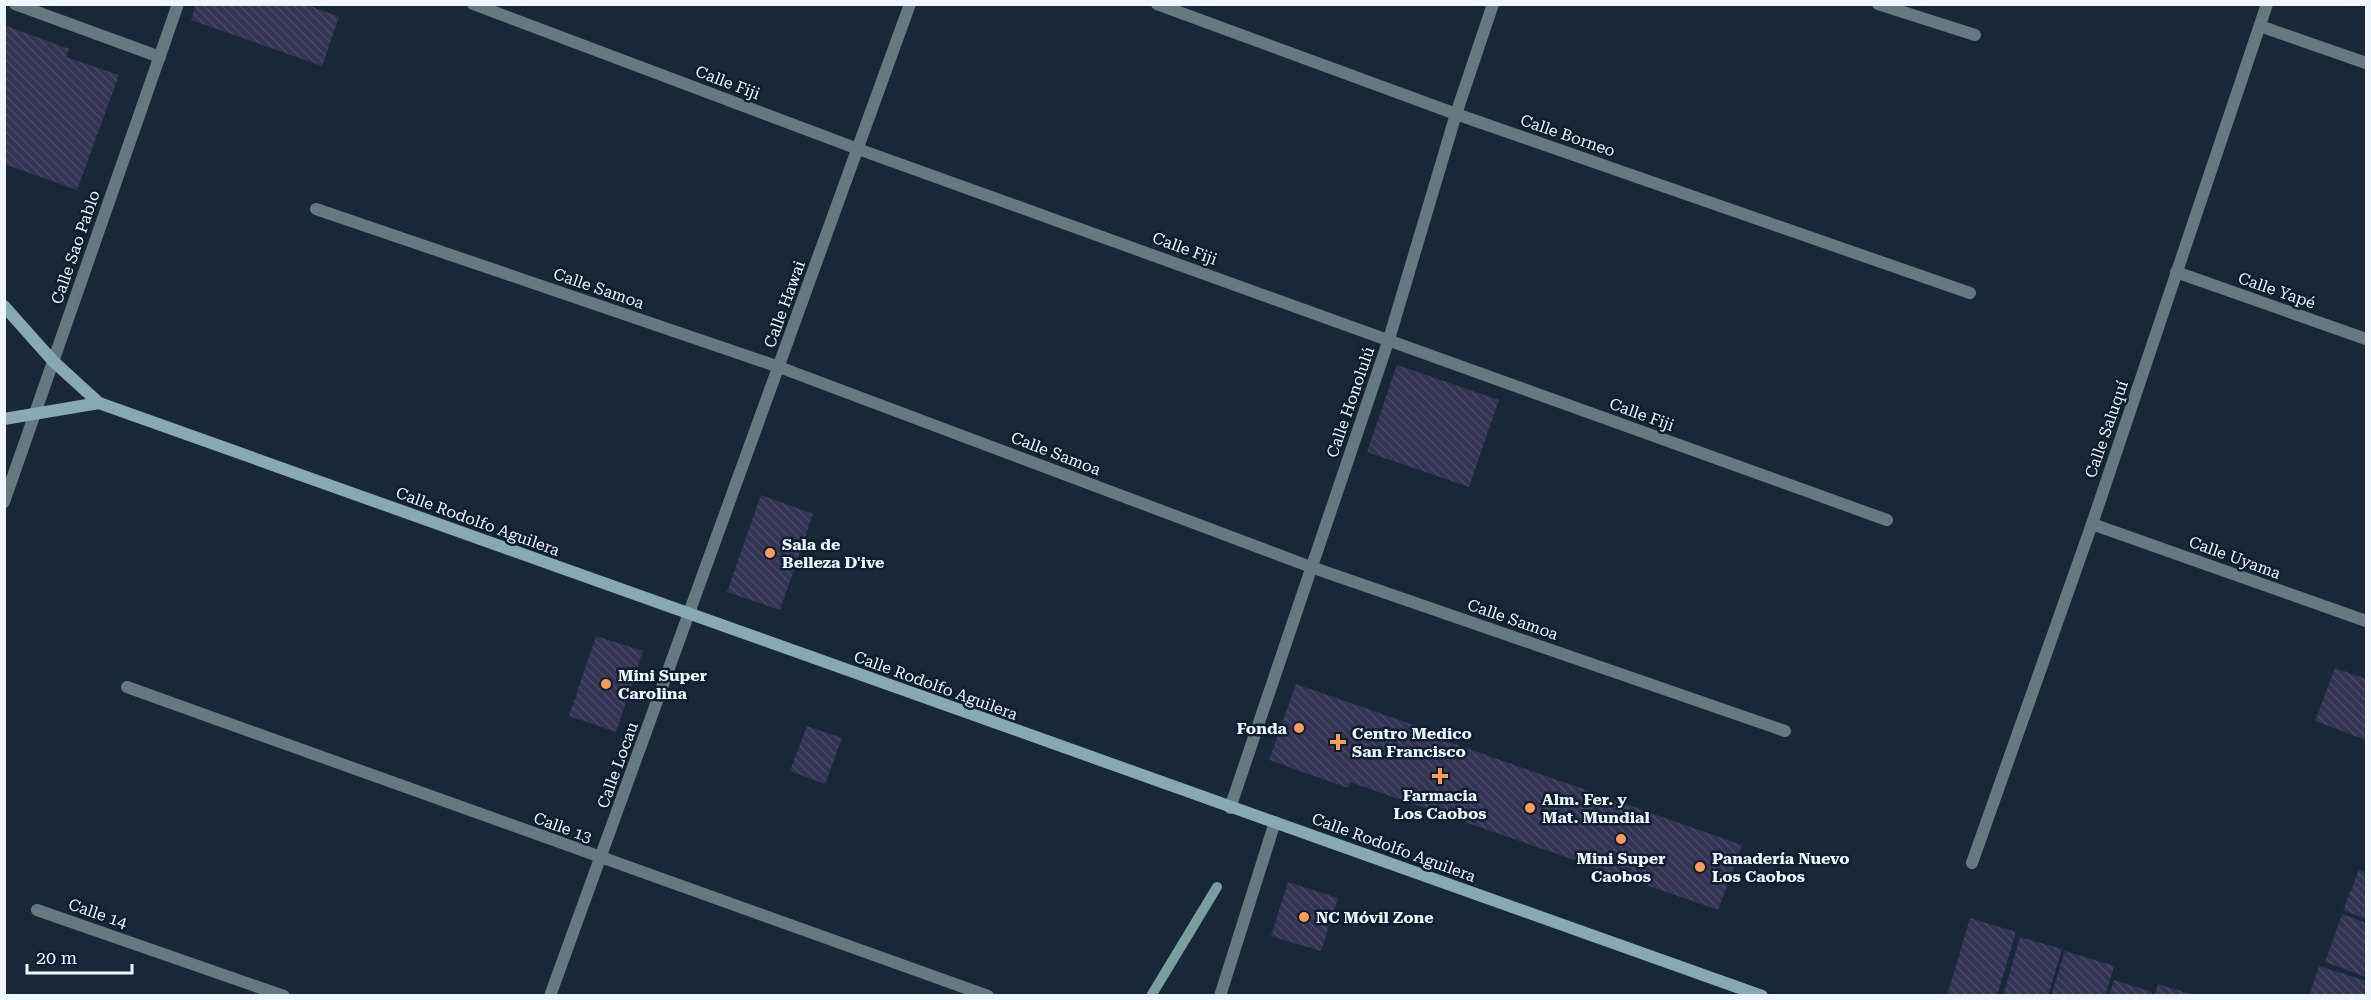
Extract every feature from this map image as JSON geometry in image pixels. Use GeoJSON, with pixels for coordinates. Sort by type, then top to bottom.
{"type":"FeatureCollection","features":[{"type":"Feature","properties":{"kind":"street"},"geometry":{"type":"LineString","coordinates":[[15,4],[160,57]]}},
{"type":"Feature","properties":{"kind":"street","name":"Calle Sao Pablo"},"geometry":{"type":"LineString","coordinates":[[4,502],[178,4]]}},
{"type":"Feature","properties":{"kind":"street","name":"Calle Fiji"},"geometry":{"type":"LineString","coordinates":[[473,4],[858,148],[1887,520]]}},
{"type":"Feature","properties":{"kind":"street","name":"Calle Hawai"},"geometry":{"type":"LineString","coordinates":[[689,614],[910,4]]}},
{"type":"Feature","properties":{"kind":"street","name":"Calle Borneo"},"geometry":{"type":"LineString","coordinates":[[1157,4],[1456,114],[1970,293]]}},
{"type":"Feature","properties":{"kind":"street","name":"Calle Honolulú"},"geometry":{"type":"LineString","coordinates":[[1230,808],[1389,339],[1456,114],[1493,4]]}},
{"type":"Feature","properties":{"kind":"street"},"geometry":{"type":"LineString","coordinates":[[1878,4],[1975,35]]}},
{"type":"Feature","properties":{"kind":"street","name":"Calle Saluquí"},"geometry":{"type":"LineString","coordinates":[[1972,863],[2092,524],[2267,4]]}},
{"type":"Feature","properties":{"kind":"street"},"geometry":{"type":"LineString","coordinates":[[2260,26],[2367,63]]}},
{"type":"Feature","properties":{"kind":"street","name":"Calle Samoa"},"geometry":{"type":"LineString","coordinates":[[316,208],[779,366],[1311,567],[1785,731]]}},
{"type":"Feature","properties":{"kind":"street","name":"Calle Yapé"},"geometry":{"type":"LineString","coordinates":[[2176,272],[2367,339]]}},
{"type":"Feature","properties":{"kind":"street","name":"Calle Rodolfo Aguilera"},"geometry":{"type":"LineString","coordinates":[[4,306],[53,361],[99,403],[1762,996]]}},
{"type":"Feature","properties":{"kind":"street","name":"Calle Rodolfo Aguilera"},"geometry":{"type":"LineString","coordinates":[[4,419],[99,403]]}},
{"type":"Feature","properties":{"kind":"street","name":"Calle Uyama"},"geometry":{"type":"LineString","coordinates":[[2092,524],[2367,621]]}},
{"type":"Feature","properties":{"kind":"street","name":"Calle Locau"},"geometry":{"type":"LineString","coordinates":[[550,996],[689,614]]}},
{"type":"Feature","properties":{"kind":"street","name":"Calle 13"},"geometry":{"type":"LineString","coordinates":[[127,687],[988,996]]}},
{"type":"Feature","properties":{"kind":"street"},"geometry":{"type":"LineString","coordinates":[[1220,996],[1275,822]]}},
{"type":"Feature","properties":{"kind":"street","name":"Calle 14"},"geometry":{"type":"LineString","coordinates":[[38,910],[284,996]]}},
{"type":"Feature","properties":{"kind":"building"},"geometry":{"type":"Polygon","coordinates":[[[196,4],[305,4],[339,17],[322,66],[191,20],[196,4]]]}},
{"type":"Feature","properties":{"kind":"building"},"geometry":{"type":"Polygon","coordinates":[[[4,25],[69,49],[66,57],[119,75],[77,190],[4,164],[4,25]]]}},
{"type":"Feature","properties":{"kind":"building"},"geometry":{"type":"Polygon","coordinates":[[[1397,365],[1499,400],[1469,487],[1367,452],[1397,365]]]}},
{"type":"Feature","properties":{"kind":"building","name":"Sala de Belleza D'ive"},"geometry":{"type":"Polygon","coordinates":[[[761,495],[813,514],[780,610],[727,592],[761,495]]]}},
{"type":"Feature","properties":{"kind":"building","name":"Mini Super Carolina"},"geometry":{"type":"Polygon","coordinates":[[[596,636],[643,651],[616,732],[569,716],[596,636]]]}},
{"type":"Feature","properties":{"kind":"building"},"geometry":{"type":"Polygon","coordinates":[[[2335,668],[2366,679],[2366,740],[2315,721],[2335,668]]]}},
{"type":"Feature","properties":{"kind":"building"},"geometry":{"type":"Polygon","coordinates":[[[1296,684],[1437,733],[1435,737],[1742,845],[1718,910],[1350,782],[1348,788],[1269,760],[1296,684]]]}},
{"type":"Feature","properties":{"kind":"building"},"geometry":{"type":"Polygon","coordinates":[[[807,726],[842,738],[825,784],[790,771],[807,726]]]}},
{"type":"Feature","properties":{"kind":"building"},"geometry":{"type":"Polygon","coordinates":[[[2359,870],[2366,873],[2366,919],[2343,910],[2359,870]]]}},
{"type":"Feature","properties":{"kind":"building","name":"NC Móvil Zone"},"geometry":{"type":"Polygon","coordinates":[[[1288,882],[1338,898],[1321,951],[1271,936],[1288,882]]]}},
{"type":"Feature","properties":{"kind":"building"},"geometry":{"type":"Polygon","coordinates":[[[2342,914],[2366,923],[2366,977],[2325,962],[2342,914]]]}},
{"type":"Feature","properties":{"kind":"building"},"geometry":{"type":"Polygon","coordinates":[[[1970,918],[2016,932],[1997,996],[1947,996],[1970,918]]]}},
{"type":"Feature","properties":{"kind":"building"},"geometry":{"type":"Polygon","coordinates":[[[2020,937],[2062,949],[2048,996],[2003,996],[2020,937]]]}},
{"type":"Feature","properties":{"kind":"building"},"geometry":{"type":"Polygon","coordinates":[[[2065,951],[2114,966],[2105,996],[2051,996],[2065,951]]]}},
{"type":"Feature","properties":{"kind":"building"},"geometry":{"type":"Polygon","coordinates":[[[2319,966],[2366,981],[2366,996],[2309,996],[2319,966]]]}},
{"type":"Feature","properties":{"kind":"building"},"geometry":{"type":"Polygon","coordinates":[[[2114,980],[2152,992],[2151,996],[2109,996],[2114,980]]]}},
{"type":"Feature","properties":{"kind":"building"},"geometry":{"type":"Polygon","coordinates":[[[2158,984],[2194,995],[2194,996],[2154,996],[2158,984]]]}},
{"type":"Feature","properties":{"kind":"waterway"},"geometry":{"type":"LineString","coordinates":[[1151,996],[1217,887]]}},
{"type":"Feature","properties":{"kind":"place","name":"Sala de Belleza D'ive"},"geometry":{"type":"Point","coordinates":[770,553]}},
{"type":"Feature","properties":{"kind":"place","name":"Mini Super Carolina"},"geometry":{"type":"Point","coordinates":[606,684]}},
{"type":"Feature","properties":{"kind":"place","name":"Fonda"},"geometry":{"type":"Point","coordinates":[1299,728]}},
{"type":"Feature","properties":{"kind":"place","name":"Centro Medico San Francisco"},"geometry":{"type":"Point","coordinates":[1338,742]}},
{"type":"Feature","properties":{"kind":"place","name":"Farmacia Los Caobos"},"geometry":{"type":"Point","coordinates":[1440,776]}},
{"type":"Feature","properties":{"kind":"place","name":"Alm. Fer. y Mat. Mundial"},"geometry":{"type":"Point","coordinates":[1530,808]}},
{"type":"Feature","properties":{"kind":"place","name":"Mini Super Caobos"},"geometry":{"type":"Point","coordinates":[1621,839]}},
{"type":"Feature","properties":{"kind":"place","name":"Panadería Nuevo Los Caobos"},"geometry":{"type":"Point","coordinates":[1700,867]}},
{"type":"Feature","properties":{"kind":"place","name":"NC Móvil Zone"},"geometry":{"type":"Point","coordinates":[1304,917]}}]}
